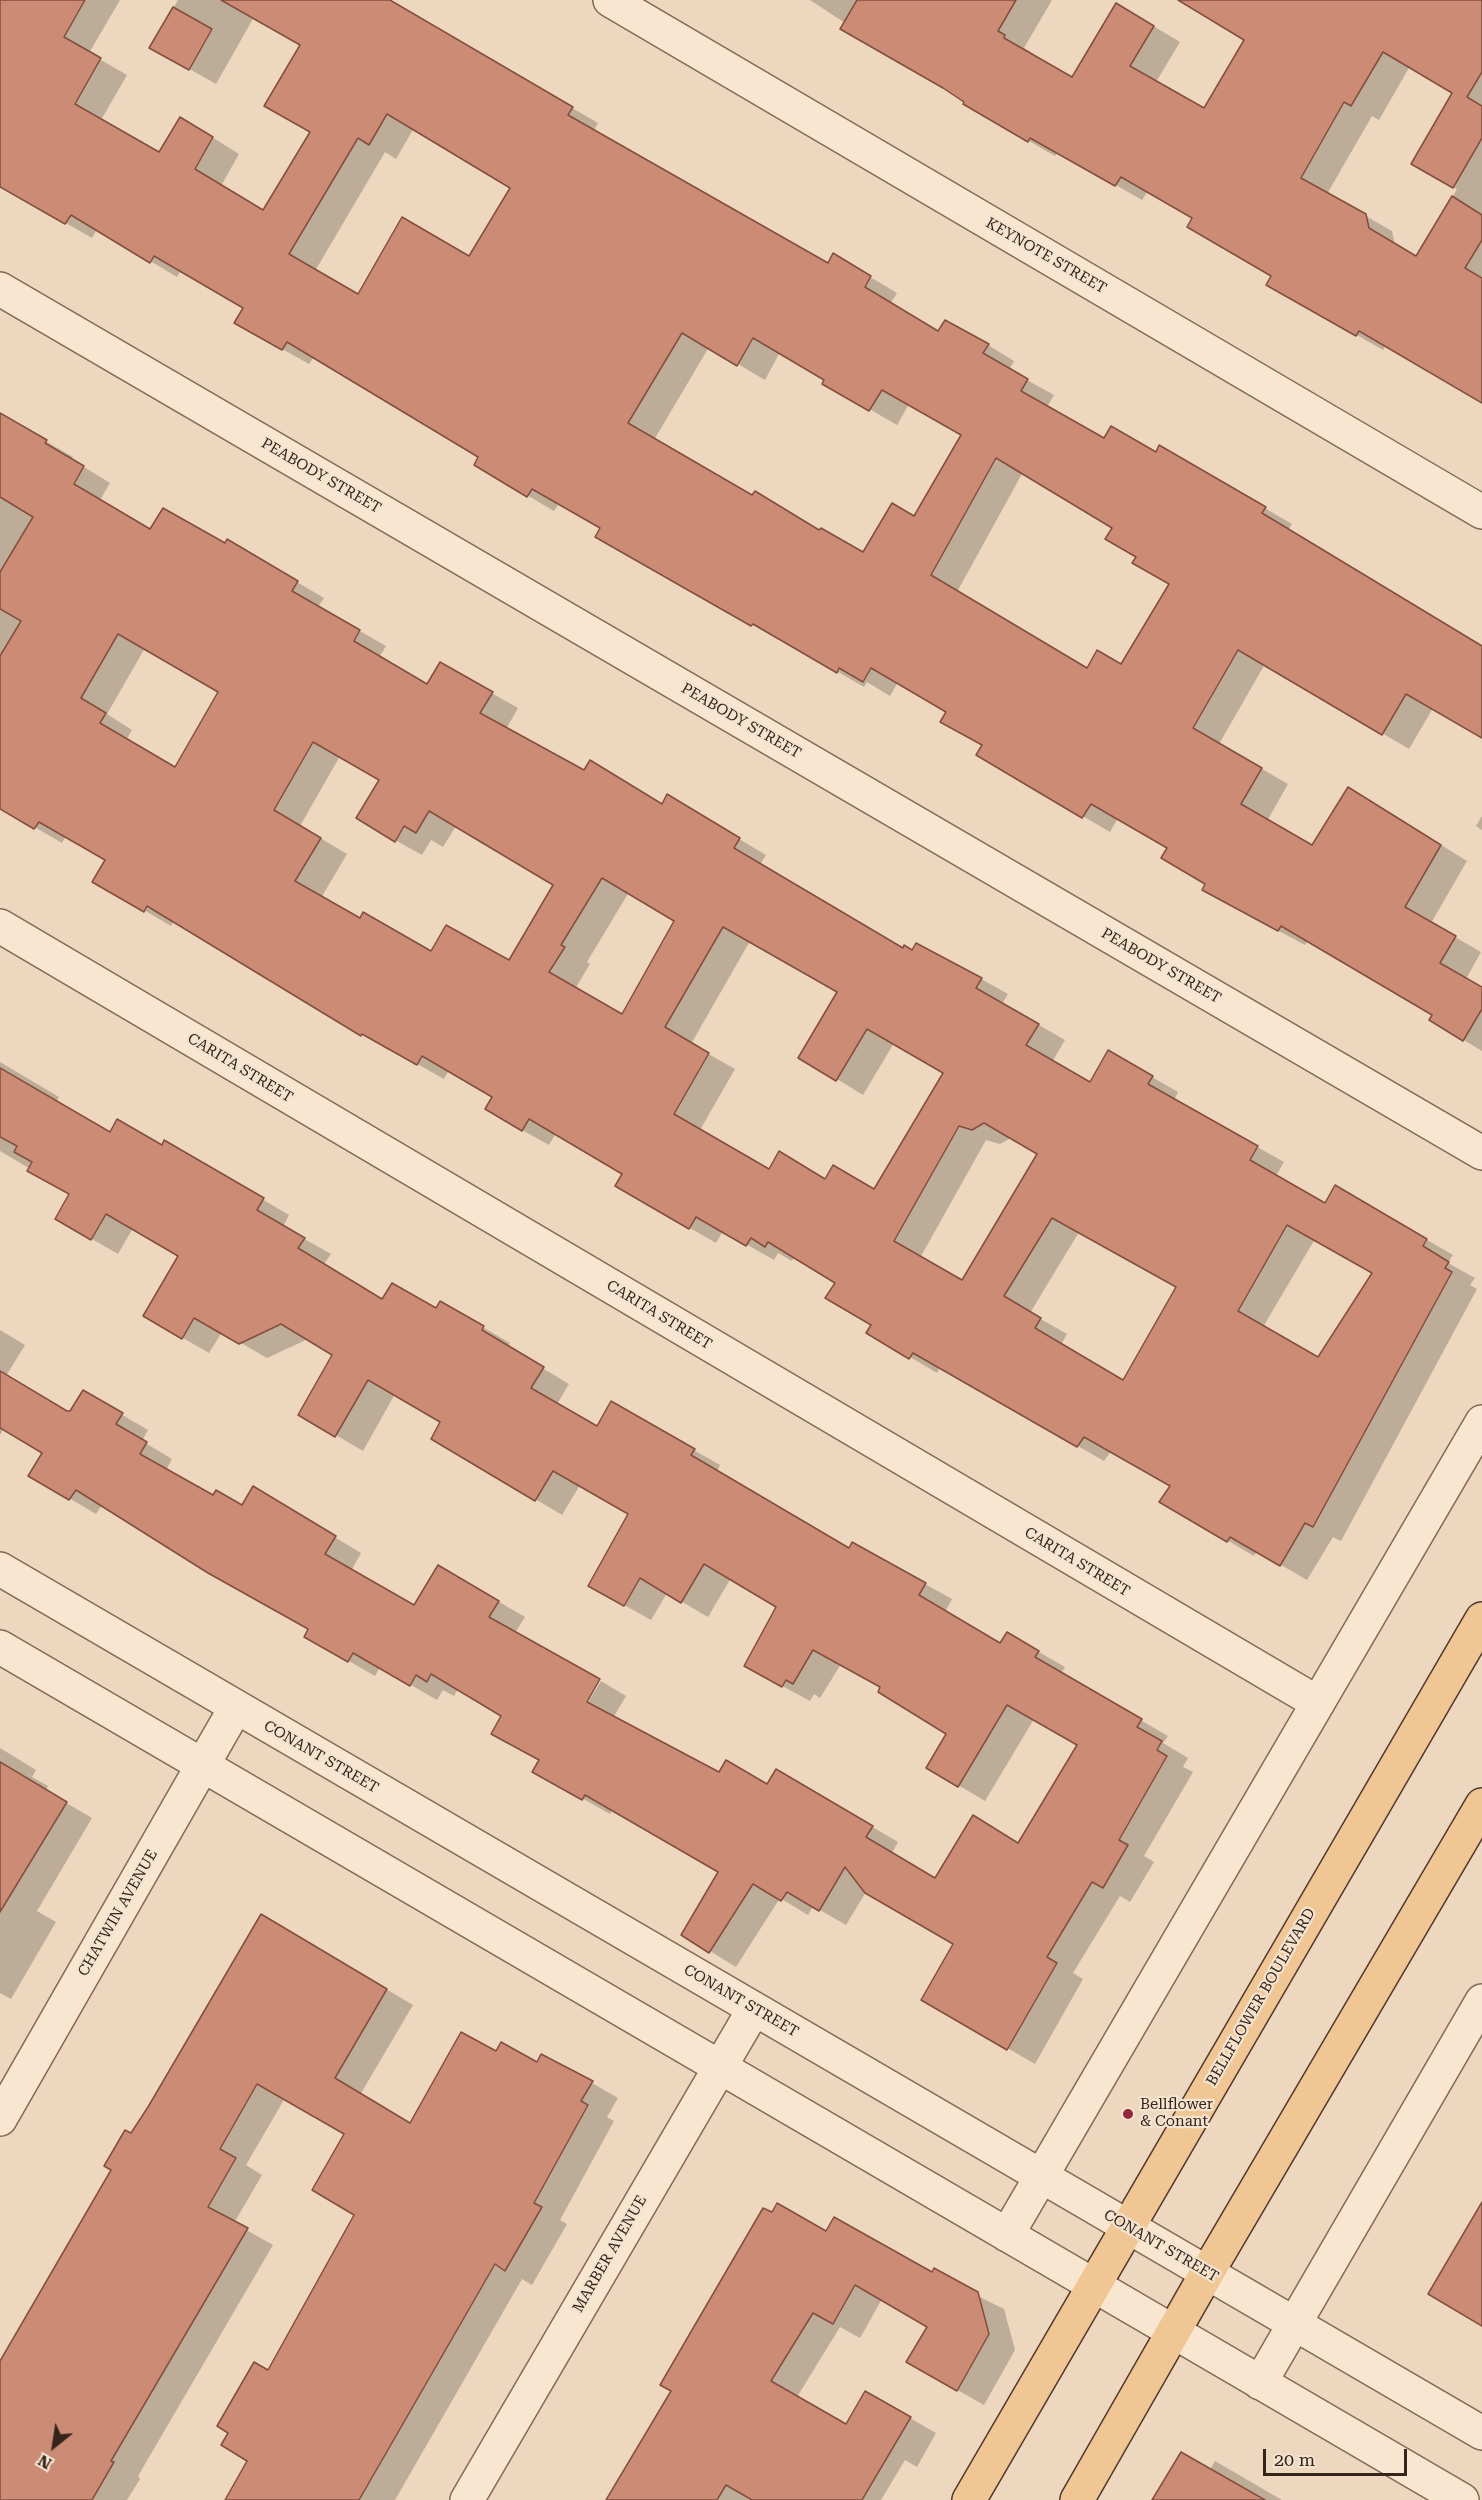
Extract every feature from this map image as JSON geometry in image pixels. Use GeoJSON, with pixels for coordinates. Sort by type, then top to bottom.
{"type":"FeatureCollection","features":[{"type":"Feature","properties":{"kind":"main road","name":"BELLFLOWER BOULEVARD"},"geometry":{"type":"LineString","coordinates":[[969,2500],[1482,1619]]}},
{"type":"Feature","properties":{"kind":"main road"},"geometry":{"type":"LineString","coordinates":[[1077,2500],[1207,2273],[1482,1805]]}},
{"type":"Feature","properties":{"kind":"street","name":"KEYNOTE STREET"},"geometry":{"type":"LineString","coordinates":[[610,0],[1482,512]]}},
{"type":"Feature","properties":{"kind":"street","name":"PEABODY STREET"},"geometry":{"type":"LineString","coordinates":[[0,289],[1482,1153]]}},
{"type":"Feature","properties":{"kind":"street","name":"CARITA STREET"},"geometry":{"type":"LineString","coordinates":[[0,926],[1318,1703]]}},
{"type":"Feature","properties":{"kind":"street"},"geometry":{"type":"LineString","coordinates":[[1007,2235],[1482,1422]]}},
{"type":"Feature","properties":{"kind":"street","name":"CONANT STREET"},"geometry":{"type":"LineString","coordinates":[[0,1569],[1482,2433]]}},
{"type":"Feature","properties":{"kind":"street"},"geometry":{"type":"LineString","coordinates":[[0,1647],[1462,2500]]}},
{"type":"Feature","properties":{"kind":"street","name":"CHATWIN AVENUE"},"geometry":{"type":"LineString","coordinates":[[0,2119],[236,1707]]}},
{"type":"Feature","properties":{"kind":"street"},"geometry":{"type":"LineString","coordinates":[[1260,2383],[1482,2001]]}},
{"type":"Feature","properties":{"kind":"street","name":"MARBER AVENUE"},"geometry":{"type":"LineString","coordinates":[[467,2500],[754,2009]]}},
{"type":"Feature","properties":{"kind":"building"},"geometry":{"type":"Polygon","coordinates":[[[0,0],[85,0],[64,37],[101,58],[75,104],[159,152],[180,117],[213,137],[195,169],[263,210],[310,132],[264,106],[300,45],[221,0],[390,0],[573,107],[568,115],[828,263],[833,253],[871,276],[865,287],[938,331],[945,320],[989,344],[983,353],[1028,379],[1021,391],[1104,438],[1111,426],[1156,452],[1159,445],[1266,507],[1262,513],[1482,646],[1482,738],[1406,694],[1382,735],[1238,650],[1193,728],[1262,768],[1241,804],[1312,845],[1348,787],[1441,845],[1405,907],[1456,936],[1440,963],[1482,987],[1482,1009],[1463,1041],[1429,1020],[1432,1015],[1281,926],[1278,931],[1202,890],[1205,884],[1161,858],[1167,848],[1091,804],[1082,818],[976,755],[982,745],[940,722],[946,712],[871,668],[863,682],[839,668],[837,673],[753,624],[751,626],[595,537],[600,528],[532,489],[527,497],[474,465],[478,457],[287,342],[282,350],[234,323],[243,308],[154,256],[150,263],[71,215],[65,224],[0,187],[0,0]],[[387,114],[369,145],[358,138],[289,254],[358,294],[402,217],[469,256],[510,188],[387,114]],[[682,333],[628,423],[752,495],[755,491],[819,530],[821,528],[863,552],[892,503],[914,516],[961,435],[882,390],[869,411],[822,384],[824,380],[753,338],[737,366],[682,333]],[[996,458],[931,575],[1087,668],[1097,650],[1121,664],[1169,584],[1132,563],[1136,557],[1105,539],[1112,528],[996,458]]]}},
{"type":"Feature","properties":{"kind":"building"},"geometry":{"type":"Polygon","coordinates":[[[857,0],[1016,0],[998,31],[1005,35],[1004,38],[1072,77],[1116,3],[1154,26],[1130,66],[1204,108],[1244,40],[1178,0],[1482,0],[1482,72],[1467,97],[1482,106],[1482,138],[1453,188],[1411,164],[1452,93],[1383,52],[1351,106],[1344,102],[1301,178],[1366,214],[1369,228],[1416,256],[1452,196],[1482,215],[1482,240],[1465,268],[1482,278],[1482,403],[1359,331],[1356,336],[1266,285],[1271,276],[1187,227],[1192,218],[1121,177],[1115,186],[1030,138],[1028,142],[963,104],[964,102],[943,88],[840,29],[857,0]]]}},
{"type":"Feature","properties":{"kind":"building"},"geometry":{"type":"Polygon","coordinates":[[[173,7],[212,29],[189,70],[149,48],[173,7]]]}},
{"type":"Feature","properties":{"kind":"building"},"geometry":{"type":"Polygon","coordinates":[[[0,413],[47,440],[45,443],[84,466],[74,484],[150,529],[163,508],[225,543],[227,539],[298,581],[292,591],[360,630],[354,641],[427,684],[440,662],[493,692],[480,713],[584,770],[590,760],[662,804],[667,794],[740,838],[734,848],[903,948],[904,945],[912,950],[916,943],[982,978],[976,988],[1039,1024],[1026,1045],[1090,1082],[1108,1050],[1153,1076],[1148,1084],[1258,1146],[1250,1160],[1325,1203],[1335,1185],[1427,1239],[1423,1246],[1449,1262],[1445,1268],[1452,1272],[1313,1527],[1305,1523],[1280,1566],[1230,1537],[1227,1542],[1159,1502],[1170,1486],[1084,1437],[1077,1447],[913,1353],[909,1359],[866,1333],[871,1325],[825,1298],[835,1283],[768,1242],[765,1247],[751,1238],[746,1246],[696,1217],[689,1229],[615,1186],[622,1174],[529,1119],[522,1131],[485,1109],[492,1097],[422,1056],[417,1065],[362,1034],[361,1036],[147,906],[144,912],[92,882],[105,860],[39,822],[34,829],[0,809],[0,656],[21,621],[0,609],[0,572],[33,517],[0,497],[0,413]],[[118,634],[81,698],[106,713],[100,723],[175,767],[218,692],[118,634]],[[313,742],[274,810],[321,838],[295,881],[360,918],[363,912],[431,951],[446,925],[509,960],[553,885],[429,811],[416,833],[404,826],[395,842],[356,818],[379,780],[313,742]],[[602,878],[561,945],[565,947],[549,972],[622,1014],[674,921],[602,878]],[[723,927],[665,1027],[709,1053],[674,1114],[769,1169],[779,1151],[825,1179],[833,1165],[874,1189],[943,1073],[867,1029],[836,1081],[798,1058],[837,992],[723,927]],[[984,1123],[972,1130],[959,1126],[894,1241],[962,1280],[1037,1154],[984,1123]],[[1052,1218],[1004,1296],[1041,1318],[1035,1328],[1123,1380],[1176,1287],[1052,1218]],[[1287,1225],[1238,1311],[1318,1357],[1372,1273],[1287,1225]]]}},
{"type":"Feature","properties":{"kind":"building"},"geometry":{"type":"Polygon","coordinates":[[[0,1068],[110,1132],[117,1119],[162,1145],[164,1140],[264,1198],[257,1210],[305,1238],[298,1248],[382,1299],[392,1283],[436,1308],[440,1301],[484,1326],[482,1330],[544,1367],[531,1388],[597,1426],[611,1401],[695,1449],[691,1455],[849,1548],[852,1542],[926,1583],[919,1595],[1000,1643],[1007,1632],[1039,1651],[1035,1657],[1142,1719],[1137,1727],[1162,1741],[1157,1750],[1167,1756],[1119,1840],[1128,1845],[1103,1888],[1092,1882],[1047,1957],[1057,1963],[1007,2050],[921,2000],[953,1944],[865,1893],[845,1867],[819,1911],[787,1892],[781,1901],[753,1884],[709,1953],[681,1935],[718,1872],[585,1795],[582,1800],[532,1772],[539,1760],[491,1734],[501,1716],[431,1674],[427,1682],[416,1675],[410,1686],[353,1653],[348,1662],[304,1637],[308,1629],[208,1573],[76,1490],[69,1500],[28,1476],[42,1453],[0,1428],[0,1371],[67,1411],[70,1411],[83,1390],[123,1413],[116,1424],[147,1442],[140,1454],[213,1495],[216,1490],[242,1505],[253,1486],[336,1536],[325,1554],[414,1605],[438,1565],[499,1601],[489,1617],[600,1679],[587,1702],[719,1772],[726,1760],[767,1784],[776,1769],[873,1826],[866,1837],[935,1878],[973,1815],[1018,1843],[1077,1745],[1007,1705],[958,1787],[926,1768],[946,1734],[878,1692],[880,1687],[813,1650],[793,1684],[786,1680],[782,1687],[744,1666],[776,1607],[704,1564],[681,1603],[640,1578],[624,1606],[588,1586],[628,1514],[553,1471],[535,1501],[431,1439],[440,1422],[368,1380],[335,1437],[298,1415],[332,1355],[281,1324],[239,1344],[194,1318],[182,1339],[143,1316],[178,1256],[106,1214],[91,1240],[55,1219],[69,1194],[27,1171],[32,1162],[14,1152],[17,1146],[0,1137],[0,1068]]]}},
{"type":"Feature","properties":{"kind":"building"},"geometry":{"type":"Polygon","coordinates":[[[0,1762],[67,1802],[0,1912],[0,1762]]]}},
{"type":"Feature","properties":{"kind":"building"},"geometry":{"type":"Polygon","coordinates":[[[261,1914],[387,1989],[335,2078],[410,2123],[461,2032],[496,2051],[501,2042],[537,2062],[541,2054],[593,2081],[581,2101],[588,2105],[534,2203],[542,2207],[505,2271],[495,2264],[359,2500],[225,2500],[247,2461],[221,2445],[228,2433],[217,2426],[254,2362],[268,2370],[354,2215],[312,2190],[344,2134],[257,2084],[220,2149],[236,2158],[208,2207],[248,2228],[111,2461],[114,2462],[92,2500],[0,2500],[0,2361],[111,2170],[104,2166],[125,2130],[131,2133],[148,2107],[261,1914]]]}},
{"type":"Feature","properties":{"kind":"building"},"geometry":{"type":"Polygon","coordinates":[[[1482,2202],[1482,2326],[1428,2294],[1482,2202]]]}},
{"type":"Feature","properties":{"kind":"building"},"geometry":{"type":"Polygon","coordinates":[[[777,2203],[826,2231],[834,2217],[932,2272],[934,2268],[978,2292],[989,2334],[957,2391],[906,2362],[927,2327],[855,2285],[833,2324],[813,2313],[771,2381],[846,2424],[865,2391],[911,2417],[862,2500],[752,2500],[726,2485],[717,2500],[606,2500],[671,2391],[660,2385],[763,2208],[772,2212],[777,2203]]]}},
{"type":"Feature","properties":{"kind":"building"},"geometry":{"type":"Polygon","coordinates":[[[1181,2452],[1265,2500],[1152,2500],[1181,2452]]]}},
{"type":"Feature","properties":{"kind":"place","name":"Bellflower & Conant"},"geometry":{"type":"Point","coordinates":[1128,2114]}}]}
